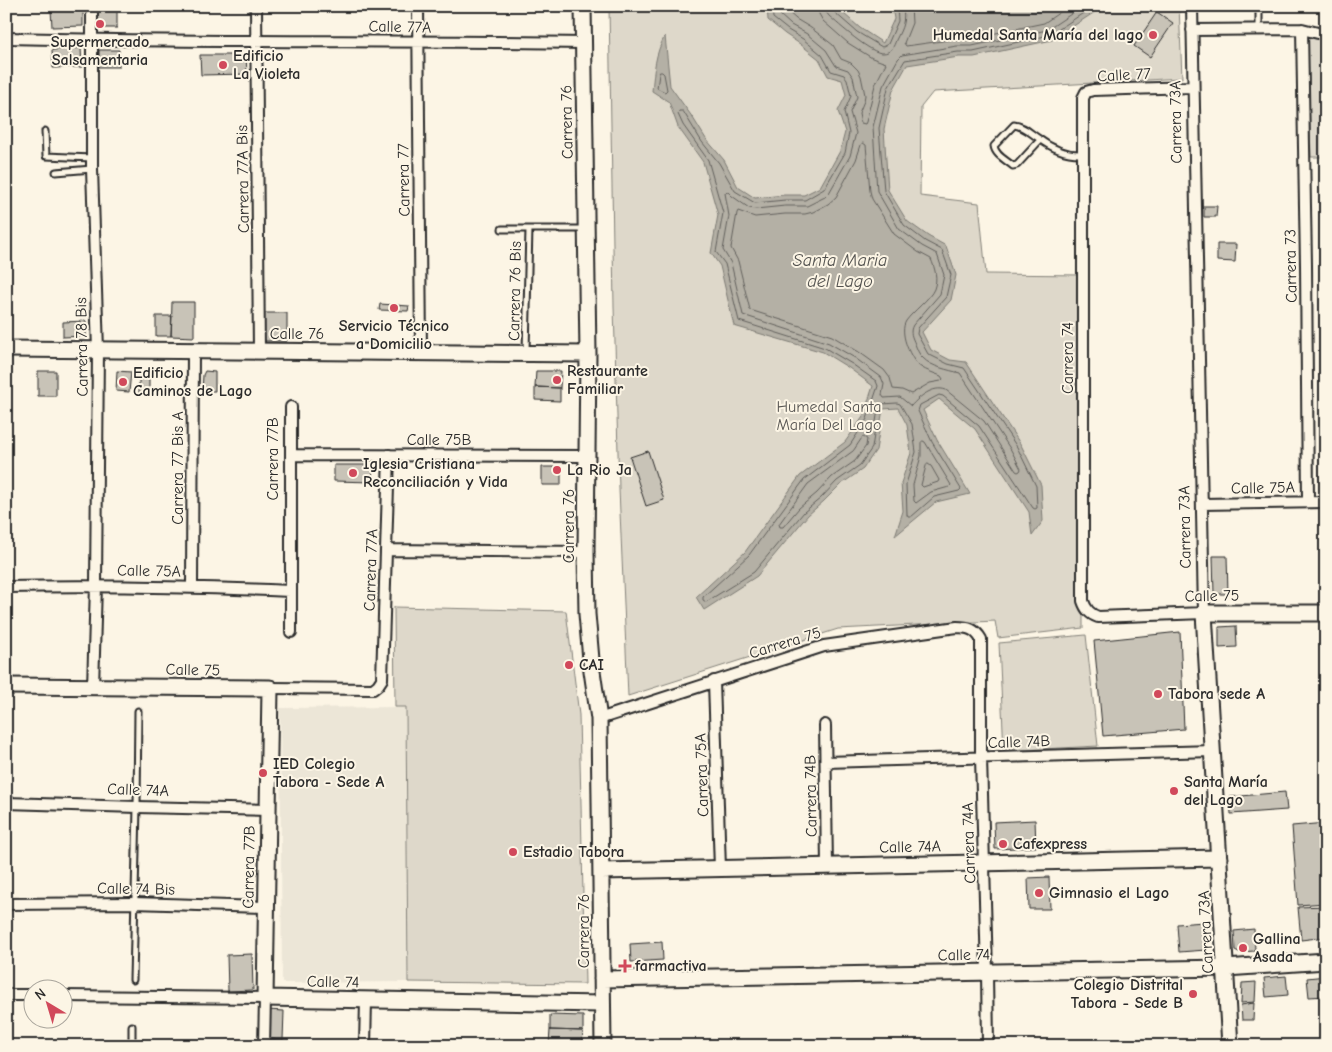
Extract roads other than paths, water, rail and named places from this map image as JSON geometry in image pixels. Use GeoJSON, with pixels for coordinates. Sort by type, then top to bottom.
{"type":"FeatureCollection","features":[{"type":"Feature","properties":{"kind":"street","name":"Carrera 78 Bis"},"geometry":{"type":"LineString","coordinates":[[92,6],[92,169],[98,350],[93,687]]}},
{"type":"Feature","properties":{"kind":"street","name":"Carrera 77A Bis"},"geometry":{"type":"LineString","coordinates":[[256,6],[259,351]]}},
{"type":"Feature","properties":{"kind":"street","name":"Carrera 77"},"geometry":{"type":"LineString","coordinates":[[418,6],[421,352]]}},
{"type":"Feature","properties":{"kind":"street","name":"Carrera 76"},"geometry":{"type":"LineString","coordinates":[[583,6],[588,354],[587,614],[592,671],[599,719],[603,1046]]}},
{"type":"Feature","properties":{"kind":"street","name":"Carrera 73A"},"geometry":{"type":"LineString","coordinates":[[1192,6],[1204,613],[1230,1046]]}},
{"type":"Feature","properties":{"kind":"street"},"geometry":{"type":"LineString","coordinates":[[1192,30],[1302,29],[1326,35]]}},
{"type":"Feature","properties":{"kind":"street","name":"Carrera 73"},"geometry":{"type":"LineString","coordinates":[[1302,29],[1308,502]]}},
{"type":"Feature","properties":{"kind":"street","name":"Calle 77A"},"geometry":{"type":"LineString","coordinates":[[6,38],[584,43]]}},
{"type":"Feature","properties":{"kind":"street","name":"Calle 77"},"geometry":{"type":"LineString","coordinates":[[1086,92],[1093,90],[1193,87]]}},
{"type":"Feature","properties":{"kind":"street","name":"Carrera 74"},"geometry":{"type":"LineString","coordinates":[[1086,92],[1083,98],[1083,601],[1089,612],[1098,617]]}},
{"type":"Feature","properties":{"kind":"street","name":"Calle 76"},"geometry":{"type":"LineString","coordinates":[[6,349],[588,354]]}},
{"type":"Feature","properties":{"kind":"street","name":"Carrera 77 Bis A"},"geometry":{"type":"LineString","coordinates":[[192,587],[193,350]]}},
{"type":"Feature","properties":{"kind":"street","name":"Carrera 77B"},"geometry":{"type":"LineString","coordinates":[[291,407],[291,632]]}},
{"type":"Feature","properties":{"kind":"street","name":"Calle 75B"},"geometry":{"type":"LineString","coordinates":[[291,455],[587,456]]}},
{"type":"Feature","properties":{"kind":"street","name":"Carrera 77A"},"geometry":{"type":"LineString","coordinates":[[378,685],[382,679],[389,455]]}},
{"type":"Feature","properties":{"kind":"street","name":"Calle 75A"},"geometry":{"type":"LineString","coordinates":[[1202,504],[1326,502]]}},
{"type":"Feature","properties":{"kind":"street"},"geometry":{"type":"LineString","coordinates":[[387,550],[586,552]]}},
{"type":"Feature","properties":{"kind":"street","name":"Calle 75A"},"geometry":{"type":"LineString","coordinates":[[6,587],[96,585],[290,591]]}},
{"type":"Feature","properties":{"kind":"street","name":"Calle 75"},"geometry":{"type":"LineString","coordinates":[[1098,617],[1204,613],[1326,614]]}},
{"type":"Feature","properties":{"kind":"street","name":"Carrera 75"},"geometry":{"type":"LineString","coordinates":[[599,719],[824,646],[957,627],[969,627],[981,639]]}},
{"type":"Feature","properties":{"kind":"street","name":"Carrera 74A"},"geometry":{"type":"LineString","coordinates":[[981,639],[981,758],[988,1046]]}},
{"type":"Feature","properties":{"kind":"street","name":"Carrera 75A"},"geometry":{"type":"LineString","coordinates":[[714,681],[720,869]]}},
{"type":"Feature","properties":{"kind":"street","name":"Calle 75"},"geometry":{"type":"LineString","coordinates":[[6,686],[373,689],[378,685]]}},
{"type":"Feature","properties":{"kind":"street","name":"Carrera 77B"},"geometry":{"type":"LineString","coordinates":[[264,1046],[270,688]]}},
{"type":"Feature","properties":{"kind":"street","name":"Carrera 74B"},"geometry":{"type":"LineString","coordinates":[[825,725],[827,866]]}},
{"type":"Feature","properties":{"kind":"street","name":"Calle 74B"},"geometry":{"type":"LineString","coordinates":[[826,762],[1213,751]]}},
{"type":"Feature","properties":{"kind":"street","name":"Calle 74A"},"geometry":{"type":"LineString","coordinates":[[6,803],[268,810]]}},
{"type":"Feature","properties":{"kind":"street","name":"Calle 74A"},"geometry":{"type":"LineString","coordinates":[[601,871],[1219,858]]}},
{"type":"Feature","properties":{"kind":"street","name":"Calle 74 Bis"},"geometry":{"type":"LineString","coordinates":[[6,904],[134,903],[266,907]]}},
{"type":"Feature","properties":{"kind":"street","name":"Calle 74"},"geometry":{"type":"LineString","coordinates":[[602,979],[1226,968],[1326,961]]}},
{"type":"Feature","properties":{"kind":"street"},"geometry":{"type":"LineString","coordinates":[[6,994],[22,995]]}},
{"type":"Feature","properties":{"kind":"street","name":"Calle 74"},"geometry":{"type":"LineString","coordinates":[[72,996],[602,1004]]}},
{"type":"Feature","properties":{"kind":"street"},"geometry":{"type":"LineString","coordinates":[[365,1046],[366,1000]]}},
{"type":"Feature","properties":{"kind":"lane"},"geometry":{"type":"LineString","coordinates":[[1259,6],[1259,30]]}},
{"type":"Feature","properties":{"kind":"lane"},"geometry":{"type":"LineString","coordinates":[[1040,140],[1013,166],[997,154],[994,149],[994,146],[1014,124],[1021,125],[1040,140],[1064,152],[1074,155],[1083,154]]}},
{"type":"Feature","properties":{"kind":"lane"},"geometry":{"type":"LineString","coordinates":[[45,131],[46,156],[92,158]]}},
{"type":"Feature","properties":{"kind":"lane"},"geometry":{"type":"LineString","coordinates":[[56,172],[92,169]]}},
{"type":"Feature","properties":{"kind":"lane"},"geometry":{"type":"LineString","coordinates":[[502,229],[586,229]]}},
{"type":"Feature","properties":{"kind":"lane","name":"Carrera 76 Bis"},"geometry":{"type":"LineString","coordinates":[[526,353],[529,229]]}},
{"type":"Feature","properties":{"kind":"lane"},"geometry":{"type":"LineString","coordinates":[[133,980],[138,710]]}},
{"type":"Feature","properties":{"kind":"lane"},"geometry":{"type":"LineString","coordinates":[[132,1026],[132,1046]]}},
{"type":"Feature","properties":{"kind":"water","name":"Santa Maria del Lago"},"geometry":{"type":"Polygon","coordinates":[[[767,6],[835,6],[860,28],[883,43],[894,19],[892,6],[1104,6],[1052,40],[974,57],[959,57],[907,65],[893,90],[884,129],[888,190],[907,221],[946,246],[956,275],[951,300],[922,332],[931,350],[950,360],[966,362],[1021,445],[1041,485],[1043,521],[1032,536],[1029,512],[975,429],[939,399],[923,410],[937,440],[970,494],[936,502],[895,536],[903,511],[901,483],[911,453],[907,425],[898,408],[883,409],[876,450],[863,469],[840,485],[808,515],[757,576],[704,610],[696,597],[745,552],[800,476],[845,442],[863,417],[873,386],[823,352],[734,326],[720,266],[711,253],[718,215],[703,162],[678,127],[669,102],[652,91],[657,56],[665,36],[670,86],[706,139],[724,160],[738,187],[755,198],[804,195],[820,187],[840,151],[845,132],[838,111],[846,95],[842,80],[828,76],[819,59],[768,20],[767,6]]]}},
{"type":"Feature","properties":{"kind":"place","name":"Supermercado Salsamentaria"},"geometry":{"type":"Point","coordinates":[100,24]}},
{"type":"Feature","properties":{"kind":"place","name":"Humedal Santa María del lago"},"geometry":{"type":"Point","coordinates":[1153,35]}},
{"type":"Feature","properties":{"kind":"place","name":"Edificio La Violeta"},"geometry":{"type":"Point","coordinates":[223,65]}},
{"type":"Feature","properties":{"kind":"place","name":"Servicio Técnico a Domicilio"},"geometry":{"type":"Point","coordinates":[394,308]}},
{"type":"Feature","properties":{"kind":"place","name":"Restaurante Familiar"},"geometry":{"type":"Point","coordinates":[557,380]}},
{"type":"Feature","properties":{"kind":"place","name":"Edificio Caminos de Lago"},"geometry":{"type":"Point","coordinates":[123,382]}},
{"type":"Feature","properties":{"kind":"place","name":"La Rio Ja"},"geometry":{"type":"Point","coordinates":[557,470]}},
{"type":"Feature","properties":{"kind":"place","name":"Iglesia Cristiana Reconciliación y Vida"},"geometry":{"type":"Point","coordinates":[353,473]}},
{"type":"Feature","properties":{"kind":"place","name":"CAI"},"geometry":{"type":"Point","coordinates":[569,665]}},
{"type":"Feature","properties":{"kind":"place","name":"Tabora sede A"},"geometry":{"type":"Point","coordinates":[1158,694]}},
{"type":"Feature","properties":{"kind":"place","name":"IED Colegio Tabora - Sede A"},"geometry":{"type":"Point","coordinates":[263,773]}},
{"type":"Feature","properties":{"kind":"place","name":"Santa María del Lago"},"geometry":{"type":"Point","coordinates":[1174,791]}},
{"type":"Feature","properties":{"kind":"place","name":"Cafexpress"},"geometry":{"type":"Point","coordinates":[1003,844]}},
{"type":"Feature","properties":{"kind":"place","name":"Estadio Tabora"},"geometry":{"type":"Point","coordinates":[513,852]}},
{"type":"Feature","properties":{"kind":"place","name":"Gimnasio el Lago"},"geometry":{"type":"Point","coordinates":[1039,893]}},
{"type":"Feature","properties":{"kind":"place","name":"Gallina Asada"},"geometry":{"type":"Point","coordinates":[1243,948]}},
{"type":"Feature","properties":{"kind":"place","name":"farmactiva"},"geometry":{"type":"Point","coordinates":[625,966]}},
{"type":"Feature","properties":{"kind":"place","name":"Colegio Distrital Tabora - Sede B"},"geometry":{"type":"Point","coordinates":[1193,994]}},
{"type":"Feature","properties":{"kind":"park label","name":"Humedal Santa María Del Lago"},"geometry":{"type":"Point","coordinates":[829,416]}}]}
